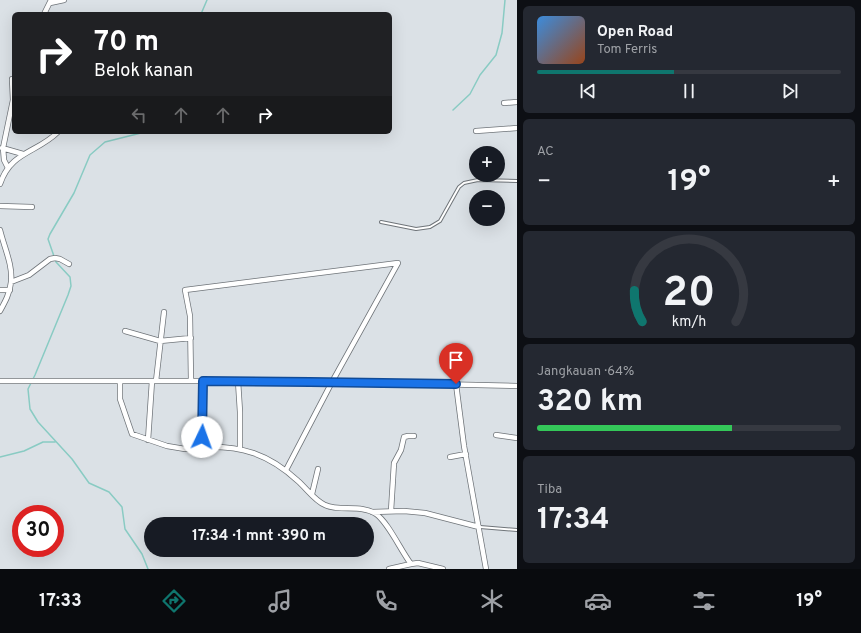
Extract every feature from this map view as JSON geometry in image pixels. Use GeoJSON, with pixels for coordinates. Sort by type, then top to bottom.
{"type":"FeatureCollection","features":[{"type":"Feature","properties":{"kind":"street"},"geometry":{"type":"LineString","coordinates":[[45,12],[50,2],[64,0]]}},
{"type":"Feature","properties":{"kind":"street"},"geometry":{"type":"LineString","coordinates":[[504,103],[517,102]]}},
{"type":"Feature","properties":{"kind":"street"},"geometry":{"type":"LineString","coordinates":[[8,168],[4,160],[2,148],[12,104]]}},
{"type":"Feature","properties":{"kind":"street"},"geometry":{"type":"LineString","coordinates":[[476,130],[517,128]]}},
{"type":"Feature","properties":{"kind":"street"},"geometry":{"type":"LineString","coordinates":[[0,184],[8,168],[23,154],[41,145],[55,134]]}},
{"type":"Feature","properties":{"kind":"street"},"geometry":{"type":"LineString","coordinates":[[2,148],[23,154]]}},
{"type":"Feature","properties":{"kind":"street"},"geometry":{"type":"LineString","coordinates":[[0,206],[32,207]]}},
{"type":"Feature","properties":{"kind":"street"},"geometry":{"type":"LineString","coordinates":[[0,230],[9,262],[11,282],[10,290],[0,311]]}},
{"type":"Feature","properties":{"kind":"street"},"geometry":{"type":"LineString","coordinates":[[11,282],[29,275],[55,258],[69,264]]}},
{"type":"Feature","properties":{"kind":"street"},"geometry":{"type":"LineString","coordinates":[[191,381],[190,316],[185,290],[398,263],[332,382],[286,470]]}},
{"type":"Feature","properties":{"kind":"street"},"geometry":{"type":"LineString","coordinates":[[0,290],[10,290]]}},
{"type":"Feature","properties":{"kind":"street"},"geometry":{"type":"LineString","coordinates":[[148,440],[154,381],[164,312]]}},
{"type":"Feature","properties":{"kind":"street"},"geometry":{"type":"LineString","coordinates":[[125,331],[160,341],[191,338]]}},
{"type":"Feature","properties":{"kind":"street"},"geometry":{"type":"LineString","coordinates":[[0,381],[238,381],[517,386]]}},
{"type":"Feature","properties":{"kind":"street"},"geometry":{"type":"LineString","coordinates":[[120,381],[120,399],[131,432],[136,436],[180,449],[201,447],[240,449],[261,455],[286,470],[320,502],[329,507],[356,508],[372,512],[391,511],[425,513],[478,527]]}},
{"type":"Feature","properties":{"kind":"street"},"geometry":{"type":"LineString","coordinates":[[201,447],[203,381]]}},
{"type":"Feature","properties":{"kind":"street"},"geometry":{"type":"LineString","coordinates":[[238,381],[240,449]]}},
{"type":"Feature","properties":{"kind":"street"},"geometry":{"type":"LineString","coordinates":[[456,384],[466,454],[486,569]]}},
{"type":"Feature","properties":{"kind":"street"},"geometry":{"type":"LineString","coordinates":[[496,435],[517,438]]}},
{"type":"Feature","properties":{"kind":"street"},"geometry":{"type":"LineString","coordinates":[[391,511],[394,462],[401,450],[404,437],[414,436]]}},
{"type":"Feature","properties":{"kind":"street"},"geometry":{"type":"LineString","coordinates":[[450,457],[466,454]]}},
{"type":"Feature","properties":{"kind":"street"},"geometry":{"type":"LineString","coordinates":[[312,494],[318,469]]}},
{"type":"Feature","properties":{"kind":"street"},"geometry":{"type":"LineString","coordinates":[[372,512],[379,517],[411,564]]}},
{"type":"Feature","properties":{"kind":"street"},"geometry":{"type":"LineString","coordinates":[[417,569],[418,563]]}},
{"type":"Feature","properties":{"kind":"street"},"geometry":{"type":"LineString","coordinates":[[389,569],[418,563],[443,569]]}},
{"type":"Feature","properties":{"kind":"lane"},"geometry":{"type":"LineString","coordinates":[[381,222],[416,229],[430,227],[440,221],[458,187],[464,183],[478,180],[517,181]]}},
{"type":"Feature","properties":{"kind":"lane"},"geometry":{"type":"LineString","coordinates":[[478,527],[517,530]]}},
{"type":"Feature","properties":{"kind":"waterway"},"geometry":{"type":"LineString","coordinates":[[202,12],[207,0]]}},
{"type":"Feature","properties":{"kind":"waterway"},"geometry":{"type":"LineString","coordinates":[[453,110],[470,94],[480,75],[496,55],[502,33],[505,0]]}},
{"type":"Feature","properties":{"kind":"waterway"},"geometry":{"type":"LineString","coordinates":[[137,134],[105,142],[90,155],[74,193],[50,234],[48,239],[56,262],[70,277],[71,286],[28,389],[30,409],[38,422],[72,459],[89,483],[109,492],[122,507],[125,529],[142,554],[148,569]]}},
{"type":"Feature","properties":{"kind":"waterway"},"geometry":{"type":"LineString","coordinates":[[0,457],[24,451],[43,442],[55,442]]}},
{"type":"Feature","properties":{"kind":"route"},"geometry":{"type":"LineString","coordinates":[[202,437],[203,381],[456,384]]}}]}
